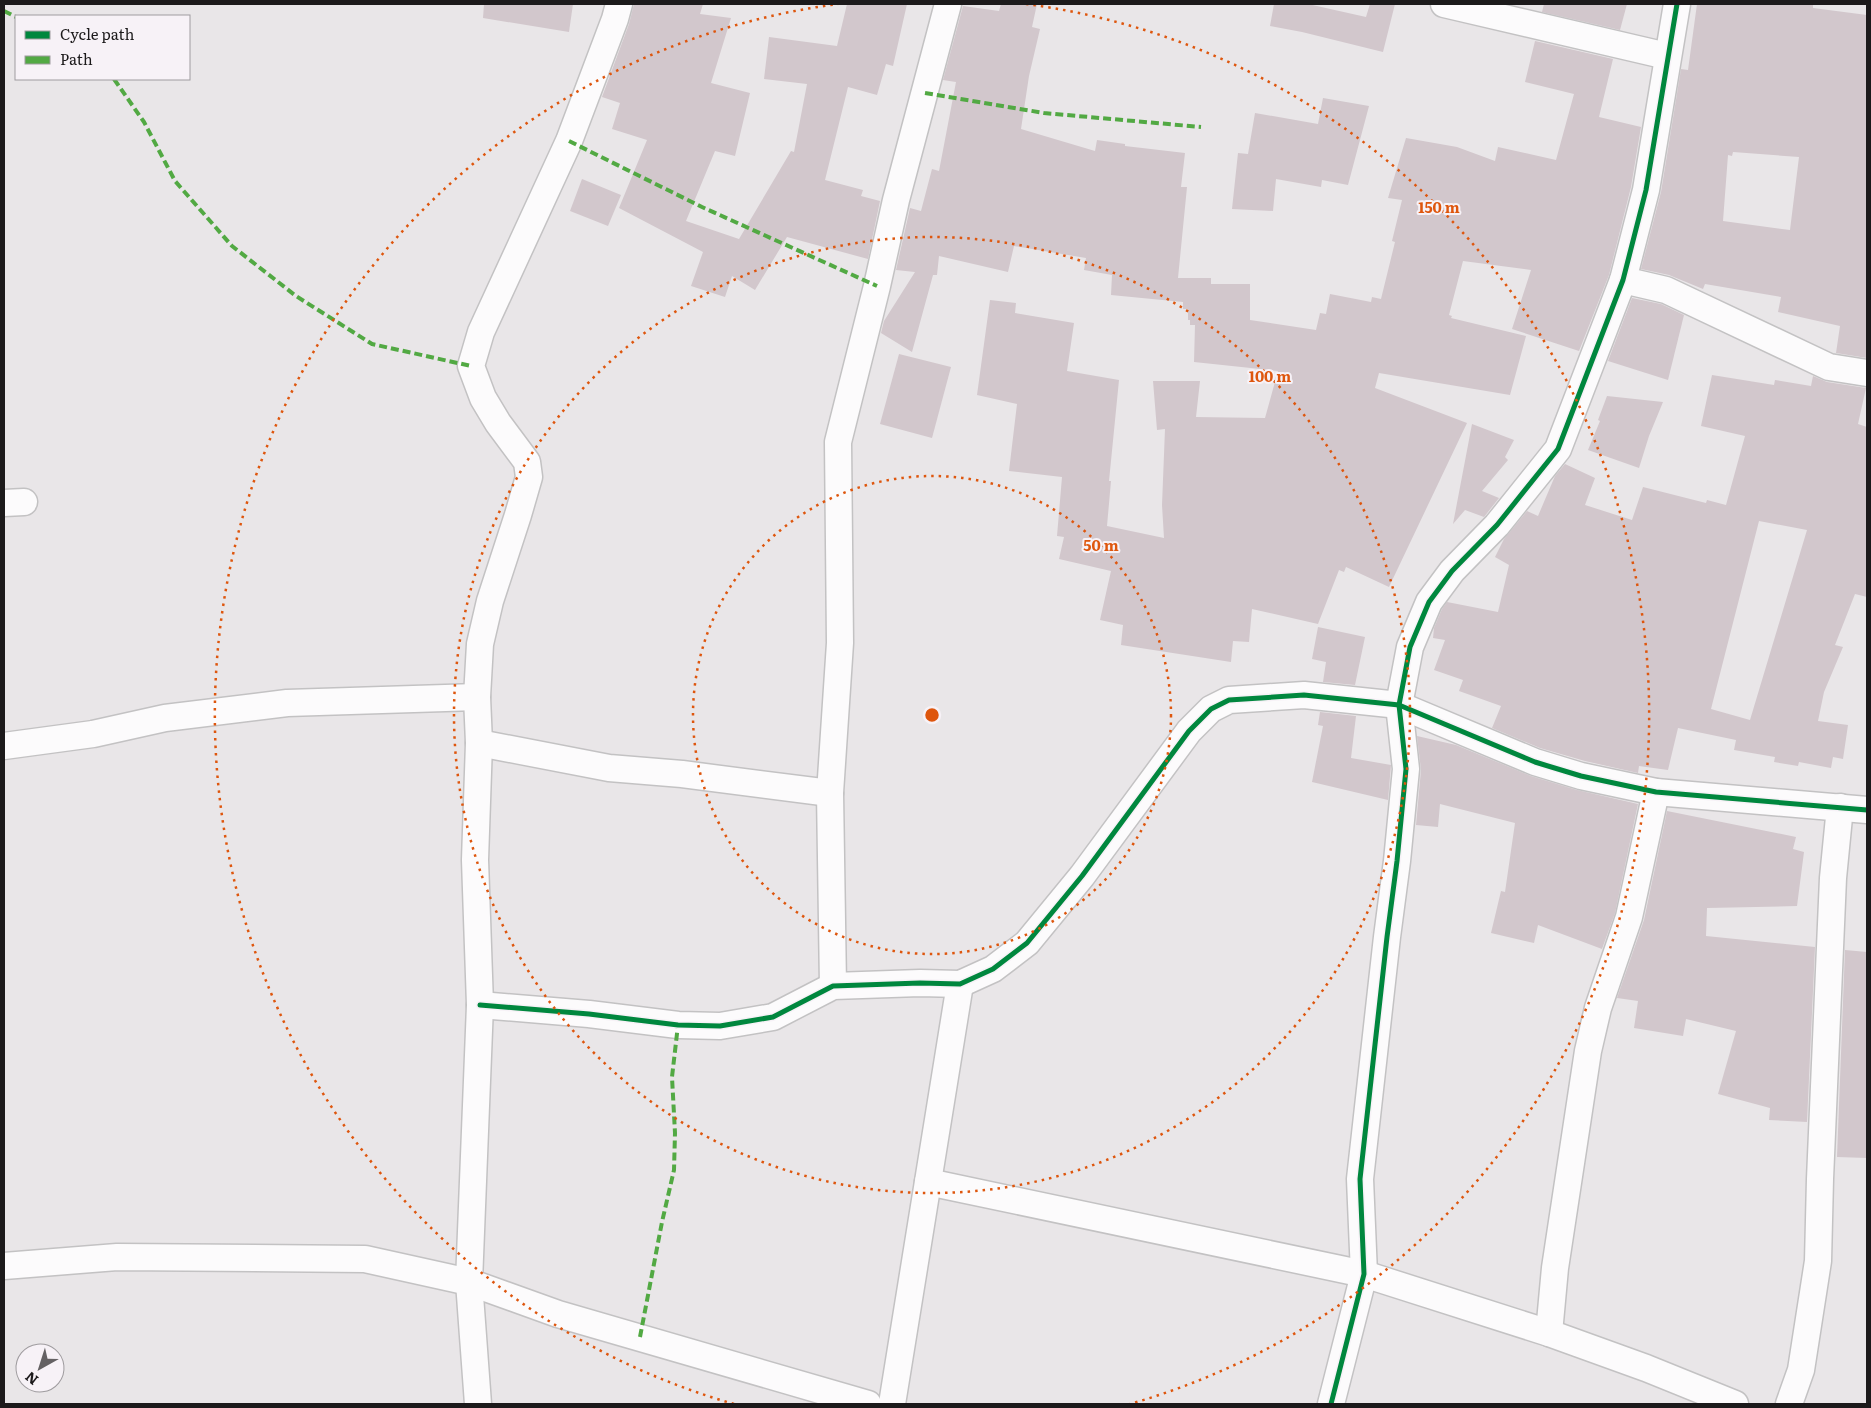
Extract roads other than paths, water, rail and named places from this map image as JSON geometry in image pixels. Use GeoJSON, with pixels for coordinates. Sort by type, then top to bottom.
{"type":"FeatureCollection","features":[{"type":"Feature","properties":{"kind":"street"},"geometry":{"type":"LineString","coordinates":[[478,1404],[469,1282],[480,1005],[475,860],[479,743],[477,697],[480,644],[490,601],[529,477],[527,462],[498,423],[484,398],[471,366],[481,332],[569,141],[619,4]]}},
{"type":"Feature","properties":{"kind":"street"},"geometry":{"type":"LineString","coordinates":[[833,986],[830,793],[840,643],[838,442],[877,286],[896,200],[948,4]]}},
{"type":"Feature","properties":{"kind":"street"},"geometry":{"type":"LineString","coordinates":[[1444,4],[1667,56]]}},
{"type":"Feature","properties":{"kind":"street"},"geometry":{"type":"LineString","coordinates":[[1331,1404],[1364,1274],[1360,1180],[1406,769],[1399,705],[1410,647],[1429,602],[1452,570],[1498,525],[1558,449],[1623,280],[1646,190],[1677,4]]}},
{"type":"Feature","properties":{"kind":"street"},"geometry":{"type":"LineString","coordinates":[[1623,280],[1666,290],[1829,367],[1867,373]]}},
{"type":"Feature","properties":{"kind":"street"},"geometry":{"type":"LineString","coordinates":[[480,1005],[678,1024],[720,1026],[774,1017],[833,986],[920,983],[960,984],[993,969],[1027,943],[1082,876],[1189,731],[1211,709],[1230,700],[1304,695],[1399,705],[1535,762],[1580,776],[1656,792],[1867,810]]}},
{"type":"Feature","properties":{"kind":"street"},"geometry":{"type":"LineString","coordinates":[[4,746],[93,734],[165,718],[287,703],[477,697]]}},
{"type":"Feature","properties":{"kind":"street"},"geometry":{"type":"LineString","coordinates":[[479,743],[609,768],[682,774],[830,793]]}},
{"type":"Feature","properties":{"kind":"street"},"geometry":{"type":"LineString","coordinates":[[1549,1333],[1556,1268],[1588,1051],[1598,1008],[1629,917],[1656,792]]}},
{"type":"Feature","properties":{"kind":"street"},"geometry":{"type":"LineString","coordinates":[[1789,1404],[1801,1370],[1818,1261],[1820,1169],[1833,878],[1840,807]]}},
{"type":"Feature","properties":{"kind":"street"},"geometry":{"type":"LineString","coordinates":[[892,1404],[960,984]]}},
{"type":"Feature","properties":{"kind":"street"},"geometry":{"type":"LineString","coordinates":[[928,1182],[1364,1274],[1549,1333],[1646,1368],[1735,1404]]}},
{"type":"Feature","properties":{"kind":"street"},"geometry":{"type":"LineString","coordinates":[[4,1266],[117,1257],[365,1259],[469,1282],[558,1314],[868,1404]]}}]}
